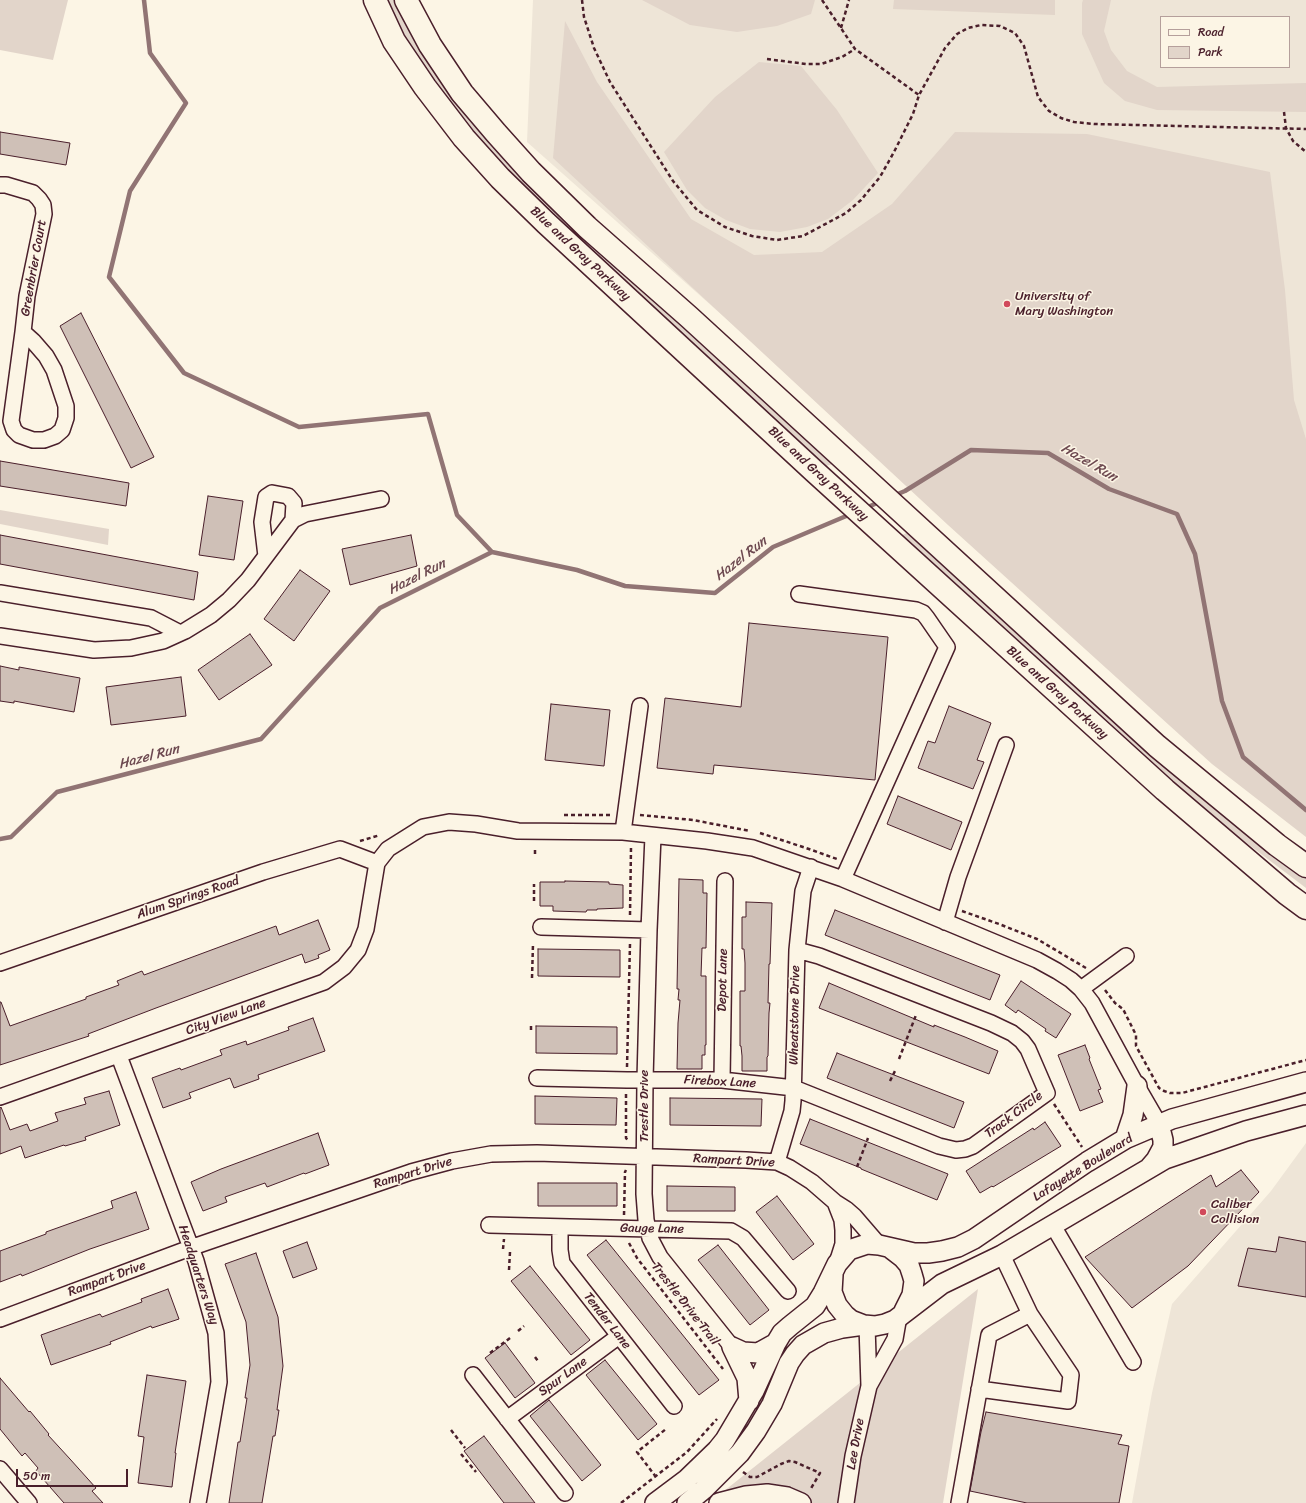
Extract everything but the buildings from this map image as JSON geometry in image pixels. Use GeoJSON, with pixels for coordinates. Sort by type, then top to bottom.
{"type":"FeatureCollection","features":[{"type":"Feature","properties":{"kind":"highway","name":"Blue and Gray Parkway"},"geometry":{"type":"LineString","coordinates":[[375,0],[394,41],[425,87],[464,138],[500,178],[552,228],[890,540],[1165,790],[1286,894],[1306,908]]}},
{"type":"Feature","properties":{"kind":"highway","name":"Blue and Gray Parkway"},"geometry":{"type":"LineString","coordinates":[[406,0],[430,44],[462,93],[531,172],[587,227],[689,317],[1157,746],[1277,845],[1306,866]]}},
{"type":"Feature","properties":{"kind":"main road","name":"Lafayette Boulevard"},"geometry":{"type":"LineString","coordinates":[[655,1503],[687,1479],[726,1440],[748,1401],[782,1333],[815,1306],[835,1270],[850,1250],[867,1244],[884,1246],[914,1253],[928,1253],[958,1247],[974,1239],[1087,1162],[1125,1139],[1159,1124],[1306,1082]]}},
{"type":"Feature","properties":{"kind":"main road"},"geometry":{"type":"LineString","coordinates":[[1125,1139],[1133,1115],[1137,1086]]}},
{"type":"Feature","properties":{"kind":"main road"},"geometry":{"type":"LineString","coordinates":[[687,1503],[704,1490],[740,1453],[756,1431],[772,1404],[789,1363],[803,1346],[824,1333],[842,1328],[884,1324],[895,1320],[942,1284],[1002,1255],[1052,1224],[1149,1168],[1175,1155],[1246,1131],[1306,1115]]}},
{"type":"Feature","properties":{"kind":"main road"},"geometry":{"type":"LineString","coordinates":[[1149,1168],[1156,1160],[1163,1147],[1159,1124]]}},
{"type":"Feature","properties":{"kind":"main road"},"geometry":{"type":"LineString","coordinates":[[884,1246],[903,1258],[909,1265],[914,1281],[912,1295],[901,1314]]}},
{"type":"Feature","properties":{"kind":"main road"},"geometry":{"type":"LineString","coordinates":[[835,1270],[832,1292],[836,1305],[851,1320],[866,1325]]}},
{"type":"Feature","properties":{"kind":"main road"},"geometry":{"type":"LineString","coordinates":[[732,1347],[743,1352],[758,1353],[776,1343]]}},
{"type":"Feature","properties":{"kind":"main road"},"geometry":{"type":"LineString","coordinates":[[732,1347],[747,1378],[748,1401]]}},
{"type":"Feature","properties":{"kind":"main road"},"geometry":{"type":"LineString","coordinates":[[719,1503],[746,1496],[767,1494],[804,1499]]}},
{"type":"Feature","properties":{"kind":"street","name":"Greenbrier Court"},"geometry":{"type":"LineString","coordinates":[[0,185],[6,185],[33,193],[43,205],[44,214],[27,296],[11,421],[14,430],[19,435],[33,440],[44,440],[55,436],[62,430],[66,418],[66,406],[54,370],[46,356],[23,332]]}},
{"type":"Feature","properties":{"kind":"street"},"geometry":{"type":"LineString","coordinates":[[266,556],[262,522],[266,497],[272,493],[288,496],[294,503],[293,520]]}},
{"type":"Feature","properties":{"kind":"street"},"geometry":{"type":"LineString","coordinates":[[0,636],[94,650],[131,648],[163,641],[211,615],[229,600],[248,580],[293,520],[305,514],[381,499]]}},
{"type":"Feature","properties":{"kind":"street"},"geometry":{"type":"LineString","coordinates":[[0,593],[151,618],[180,633]]}},
{"type":"Feature","properties":{"kind":"street"},"geometry":{"type":"LineString","coordinates":[[799,594],[916,610],[923,613],[947,647],[843,879]]}},
{"type":"Feature","properties":{"kind":"street"},"geometry":{"type":"LineString","coordinates":[[627,837],[626,815],[640,706]]}},
{"type":"Feature","properties":{"kind":"street"},"geometry":{"type":"LineString","coordinates":[[945,922],[958,877],[1006,745]]}},
{"type":"Feature","properties":{"kind":"street"},"geometry":{"type":"LineString","coordinates":[[377,863],[388,849],[408,835],[423,827],[448,822],[476,824],[518,831],[627,837],[653,836],[707,841],[753,848],[811,867],[1037,960],[1057,970],[1081,990],[1092,1003],[1159,1124]]}},
{"type":"Feature","properties":{"kind":"street","name":"Trestle Drive"},"geometry":{"type":"LineString","coordinates":[[653,836],[645,1080],[644,1194],[646,1220],[650,1238],[660,1257],[732,1347]]}},
{"type":"Feature","properties":{"kind":"street","name":"Alum Springs Road"},"geometry":{"type":"LineString","coordinates":[[0,963],[257,874],[340,849],[377,863]]}},
{"type":"Feature","properties":{"kind":"street","name":"City View Lane"},"geometry":{"type":"LineString","coordinates":[[0,1097],[324,982],[344,967],[358,950],[366,929],[377,863]]}},
{"type":"Feature","properties":{"kind":"street","name":"Wheatstone Drive"},"geometry":{"type":"LineString","coordinates":[[777,1162],[792,1111],[794,1088],[797,950],[803,891],[811,867]]}},
{"type":"Feature","properties":{"kind":"street","name":"Depot Lane"},"geometry":{"type":"LineString","coordinates":[[722,1080],[725,880]]}},
{"type":"Feature","properties":{"kind":"street"},"geometry":{"type":"LineString","coordinates":[[541,927],[649,930]]}},
{"type":"Feature","properties":{"kind":"street","name":"Track Circle"},"geometry":{"type":"LineString","coordinates":[[794,1088],[939,1146],[956,1150],[973,1146],[1047,1093],[1028,1049],[1018,1037],[984,1021],[819,956],[797,950]]}},
{"type":"Feature","properties":{"kind":"street"},"geometry":{"type":"LineString","coordinates":[[1081,990],[1126,956]]}},
{"type":"Feature","properties":{"kind":"street","name":"Headquarters Way"},"geometry":{"type":"LineString","coordinates":[[119,1056],[196,1261],[216,1333],[219,1382],[198,1503]]}},
{"type":"Feature","properties":{"kind":"street","name":"Firebox Lane"},"geometry":{"type":"LineString","coordinates":[[537,1078],[722,1080],[794,1088]]}},
{"type":"Feature","properties":{"kind":"street","name":"Rampart Drive"},"geometry":{"type":"LineString","coordinates":[[0,1319],[190,1248],[411,1172],[452,1161],[491,1154],[537,1153],[777,1162],[790,1168],[812,1182],[854,1216],[884,1246]]}},
{"type":"Feature","properties":{"kind":"street"},"geometry":{"type":"LineString","coordinates":[[835,1202],[842,1220],[843,1230],[843,1244],[835,1270]]}},
{"type":"Feature","properties":{"kind":"street"},"geometry":{"type":"LineString","coordinates":[[1052,1224],[1133,1362]]}},
{"type":"Feature","properties":{"kind":"street","name":"Gauge Lane"},"geometry":{"type":"LineString","coordinates":[[489,1225],[560,1228],[726,1231],[736,1233],[743,1238],[788,1291]]}},
{"type":"Feature","properties":{"kind":"street","name":"Tender Lane"},"geometry":{"type":"LineString","coordinates":[[560,1228],[560,1250],[562,1263],[674,1406]]}},
{"type":"Feature","properties":{"kind":"street"},"geometry":{"type":"LineString","coordinates":[[980,1389],[1068,1401],[1071,1376],[1030,1314],[1002,1255]]}},
{"type":"Feature","properties":{"kind":"street"},"geometry":{"type":"LineString","coordinates":[[869,1386],[895,1339],[901,1314]]}},
{"type":"Feature","properties":{"kind":"street"},"geometry":{"type":"LineString","coordinates":[[959,1503],[989,1335],[1030,1314]]}},
{"type":"Feature","properties":{"kind":"street"},"geometry":{"type":"LineString","coordinates":[[866,1325],[869,1386]]}},
{"type":"Feature","properties":{"kind":"street","name":"Spur Lane"},"geometry":{"type":"LineString","coordinates":[[507,1419],[619,1336]]}},
{"type":"Feature","properties":{"kind":"street"},"geometry":{"type":"LineString","coordinates":[[473,1375],[565,1493]]}},
{"type":"Feature","properties":{"kind":"street","name":"Lee Drive"},"geometry":{"type":"LineString","coordinates":[[846,1503],[855,1448],[869,1386]]}},
{"type":"Feature","properties":{"kind":"street"},"geometry":{"type":"LineString","coordinates":[[0,1469],[29,1503]]}},
{"type":"Feature","properties":{"kind":"path"},"geometry":{"type":"LineString","coordinates":[[582,0],[584,17],[594,48],[610,82],[673,181],[698,210],[725,227],[752,236],[777,240],[803,236],[846,213],[861,200],[880,177],[913,114],[919,95],[945,48],[957,34],[968,28],[981,25],[1000,26],[1015,33],[1024,46],[1038,97],[1049,111],[1061,118],[1074,122],[1094,124],[1306,129]]}},
{"type":"Feature","properties":{"kind":"path"},"geometry":{"type":"LineString","coordinates":[[822,0],[855,49],[919,95]]}},
{"type":"Feature","properties":{"kind":"path"},"geometry":{"type":"LineString","coordinates":[[841,28],[849,0]]}},
{"type":"Feature","properties":{"kind":"path"},"geometry":{"type":"LineString","coordinates":[[767,59],[806,64],[821,64],[842,57],[855,49]]}},
{"type":"Feature","properties":{"kind":"path"},"geometry":{"type":"LineString","coordinates":[[1284,112],[1286,128],[1293,141],[1306,152]]}},
{"type":"Feature","properties":{"kind":"path"},"geometry":{"type":"LineString","coordinates":[[627,837],[630,920]]}},
{"type":"Feature","properties":{"kind":"path"},"geometry":{"type":"LineString","coordinates":[[534,884],[534,901]]}},
{"type":"Feature","properties":{"kind":"path"},"geometry":{"type":"LineString","coordinates":[[965,912],[1037,939],[1085,967]]}},
{"type":"Feature","properties":{"kind":"path"},"geometry":{"type":"LineString","coordinates":[[627,1071],[630,938]]}},
{"type":"Feature","properties":{"kind":"path"},"geometry":{"type":"LineString","coordinates":[[532,978],[533,944]]}},
{"type":"Feature","properties":{"kind":"path"},"geometry":{"type":"LineString","coordinates":[[1105,990],[1115,1003],[1123,1009],[1136,1035],[1136,1046],[1159,1088],[1164,1091],[1170,1093],[1182,1093],[1306,1060]]}},
{"type":"Feature","properties":{"kind":"path"},"geometry":{"type":"LineString","coordinates":[[899,1060],[916,1015]]}},
{"type":"Feature","properties":{"kind":"path"},"geometry":{"type":"LineString","coordinates":[[531,1023],[531,1030]]}},
{"type":"Feature","properties":{"kind":"path"},"geometry":{"type":"LineString","coordinates":[[890,1082],[895,1071]]}},
{"type":"Feature","properties":{"kind":"path"},"geometry":{"type":"LineString","coordinates":[[626,1088],[626,1138],[629,1141]]}},
{"type":"Feature","properties":{"kind":"path"},"geometry":{"type":"LineString","coordinates":[[1064,1120],[1083,1147]]}},
{"type":"Feature","properties":{"kind":"path"},"geometry":{"type":"LineString","coordinates":[[857,1167],[868,1138]]}},
{"type":"Feature","properties":{"kind":"path"},"geometry":{"type":"LineString","coordinates":[[624,1221],[625,1172],[627,1168]]}},
{"type":"Feature","properties":{"kind":"path","name":"Trestle Drive Trail"},"geometry":{"type":"LineString","coordinates":[[627,1236],[636,1258],[725,1372]]}},
{"type":"Feature","properties":{"kind":"path"},"geometry":{"type":"LineString","coordinates":[[509,1270],[510,1252]]}},
{"type":"Feature","properties":{"kind":"path"},"geometry":{"type":"LineString","coordinates":[[518,1331],[524,1326]]}},
{"type":"Feature","properties":{"kind":"path"},"geometry":{"type":"LineString","coordinates":[[490,1353],[510,1338]]}},
{"type":"Feature","properties":{"kind":"path"},"geometry":{"type":"LineString","coordinates":[[535,1357],[538,1361]]}},
{"type":"Feature","properties":{"kind":"path"},"geometry":{"type":"LineString","coordinates":[[622,1503],[687,1452],[718,1416]]}},
{"type":"Feature","properties":{"kind":"path"},"geometry":{"type":"LineString","coordinates":[[656,1477],[637,1452],[666,1429]]}},
{"type":"Feature","properties":{"kind":"path"},"geometry":{"type":"LineString","coordinates":[[451,1430],[465,1448]]}},
{"type":"Feature","properties":{"kind":"path"},"geometry":{"type":"LineString","coordinates":[[461,1454],[476,1472]]}},
{"type":"Feature","properties":{"kind":"path"},"geometry":{"type":"LineString","coordinates":[[738,1468],[748,1475],[757,1477],[785,1462],[791,1461],[820,1472],[804,1499]]}},
{"type":"Feature","properties":{"kind":"shaded area","name":"University of Mary Washington"},"geometry":{"type":"Polygon","coordinates":[[[533,0],[1306,0],[1306,491],[891,465],[527,142],[533,0]]]}},
{"type":"Feature","properties":{"kind":"shaded area"},"geometry":{"type":"Polygon","coordinates":[[[1306,1143],[1306,1503],[1132,1503],[1152,1393],[1172,1304],[1271,1191],[1306,1143]]]}},
{"type":"Feature","properties":{"kind":"green space"},"geometry":{"type":"Polygon","coordinates":[[[0,0],[68,0],[53,60],[0,50],[0,0]]]}},
{"type":"Feature","properties":{"kind":"green space"},"geometry":{"type":"Polygon","coordinates":[[[384,0],[397,0],[425,52],[836,463],[823,467],[487,154],[414,56],[384,0]]]}},
{"type":"Feature","properties":{"kind":"green space"},"geometry":{"type":"Polygon","coordinates":[[[642,0],[815,0],[811,14],[777,26],[737,32],[690,25],[642,0]]]}},
{"type":"Feature","properties":{"kind":"green space"},"geometry":{"type":"Polygon","coordinates":[[[894,0],[1055,0],[1055,15],[893,9],[894,0]]]}},
{"type":"Feature","properties":{"kind":"green space"},"geometry":{"type":"Polygon","coordinates":[[[1083,0],[1111,0],[1104,31],[1111,50],[1127,71],[1157,87],[1306,83],[1306,112],[1157,110],[1125,101],[1104,83],[1082,34],[1083,0]]]}},
{"type":"Feature","properties":{"kind":"green space"},"geometry":{"type":"Polygon","coordinates":[[[565,21],[597,82],[691,219],[754,255],[822,252],[892,204],[955,132],[1087,134],[1270,172],[1285,290],[1294,400],[1306,439],[1306,837],[1212,764],[948,525],[553,158],[565,21]]]}},
{"type":"Feature","properties":{"kind":"green space"},"geometry":{"type":"Polygon","coordinates":[[[759,62],[801,66],[837,110],[878,173],[853,200],[828,219],[807,227],[780,232],[750,229],[726,220],[705,208],[687,190],[664,152],[715,97],[759,62]]]}},
{"type":"Feature","properties":{"kind":"green space"},"geometry":{"type":"Polygon","coordinates":[[[0,510],[109,529],[108,545],[0,524],[0,510]]]}},
{"type":"Feature","properties":{"kind":"green space"},"geometry":{"type":"Polygon","coordinates":[[[911,531],[1306,876],[1306,888],[1203,810],[900,536],[911,531]]]}},
{"type":"Feature","properties":{"kind":"green space"},"geometry":{"type":"Polygon","coordinates":[[[978,1289],[943,1503],[709,1503],[978,1289]]]}},
{"type":"Feature","properties":{"kind":"waterway"},"geometry":{"type":"LineString","coordinates":[[144,0],[150,53],[186,103],[130,191],[109,277],[184,373],[299,427],[428,414],[457,515],[492,552]]}},
{"type":"Feature","properties":{"kind":"waterway","name":"Hazel Run"},"geometry":{"type":"LineString","coordinates":[[893,496],[905,491],[971,450],[1048,453],[1109,489],[1177,514],[1195,554],[1222,701],[1243,757],[1306,810]]}},
{"type":"Feature","properties":{"kind":"waterway","name":"Hazel Run"},"geometry":{"type":"LineString","coordinates":[[864,509],[881,501]]}},
{"type":"Feature","properties":{"kind":"waterway","name":"Hazel Run"},"geometry":{"type":"LineString","coordinates":[[0,839],[11,837],[57,792],[261,739],[380,608],[492,552],[577,570],[625,586],[715,593],[773,547],[851,514]]}},
{"type":"Feature","properties":{"kind":"place","name":"University of Mary Washington"},"geometry":{"type":"Point","coordinates":[1007,304]}},
{"type":"Feature","properties":{"kind":"place","name":"Caliber Collision"},"geometry":{"type":"Point","coordinates":[1203,1212]}}]}
